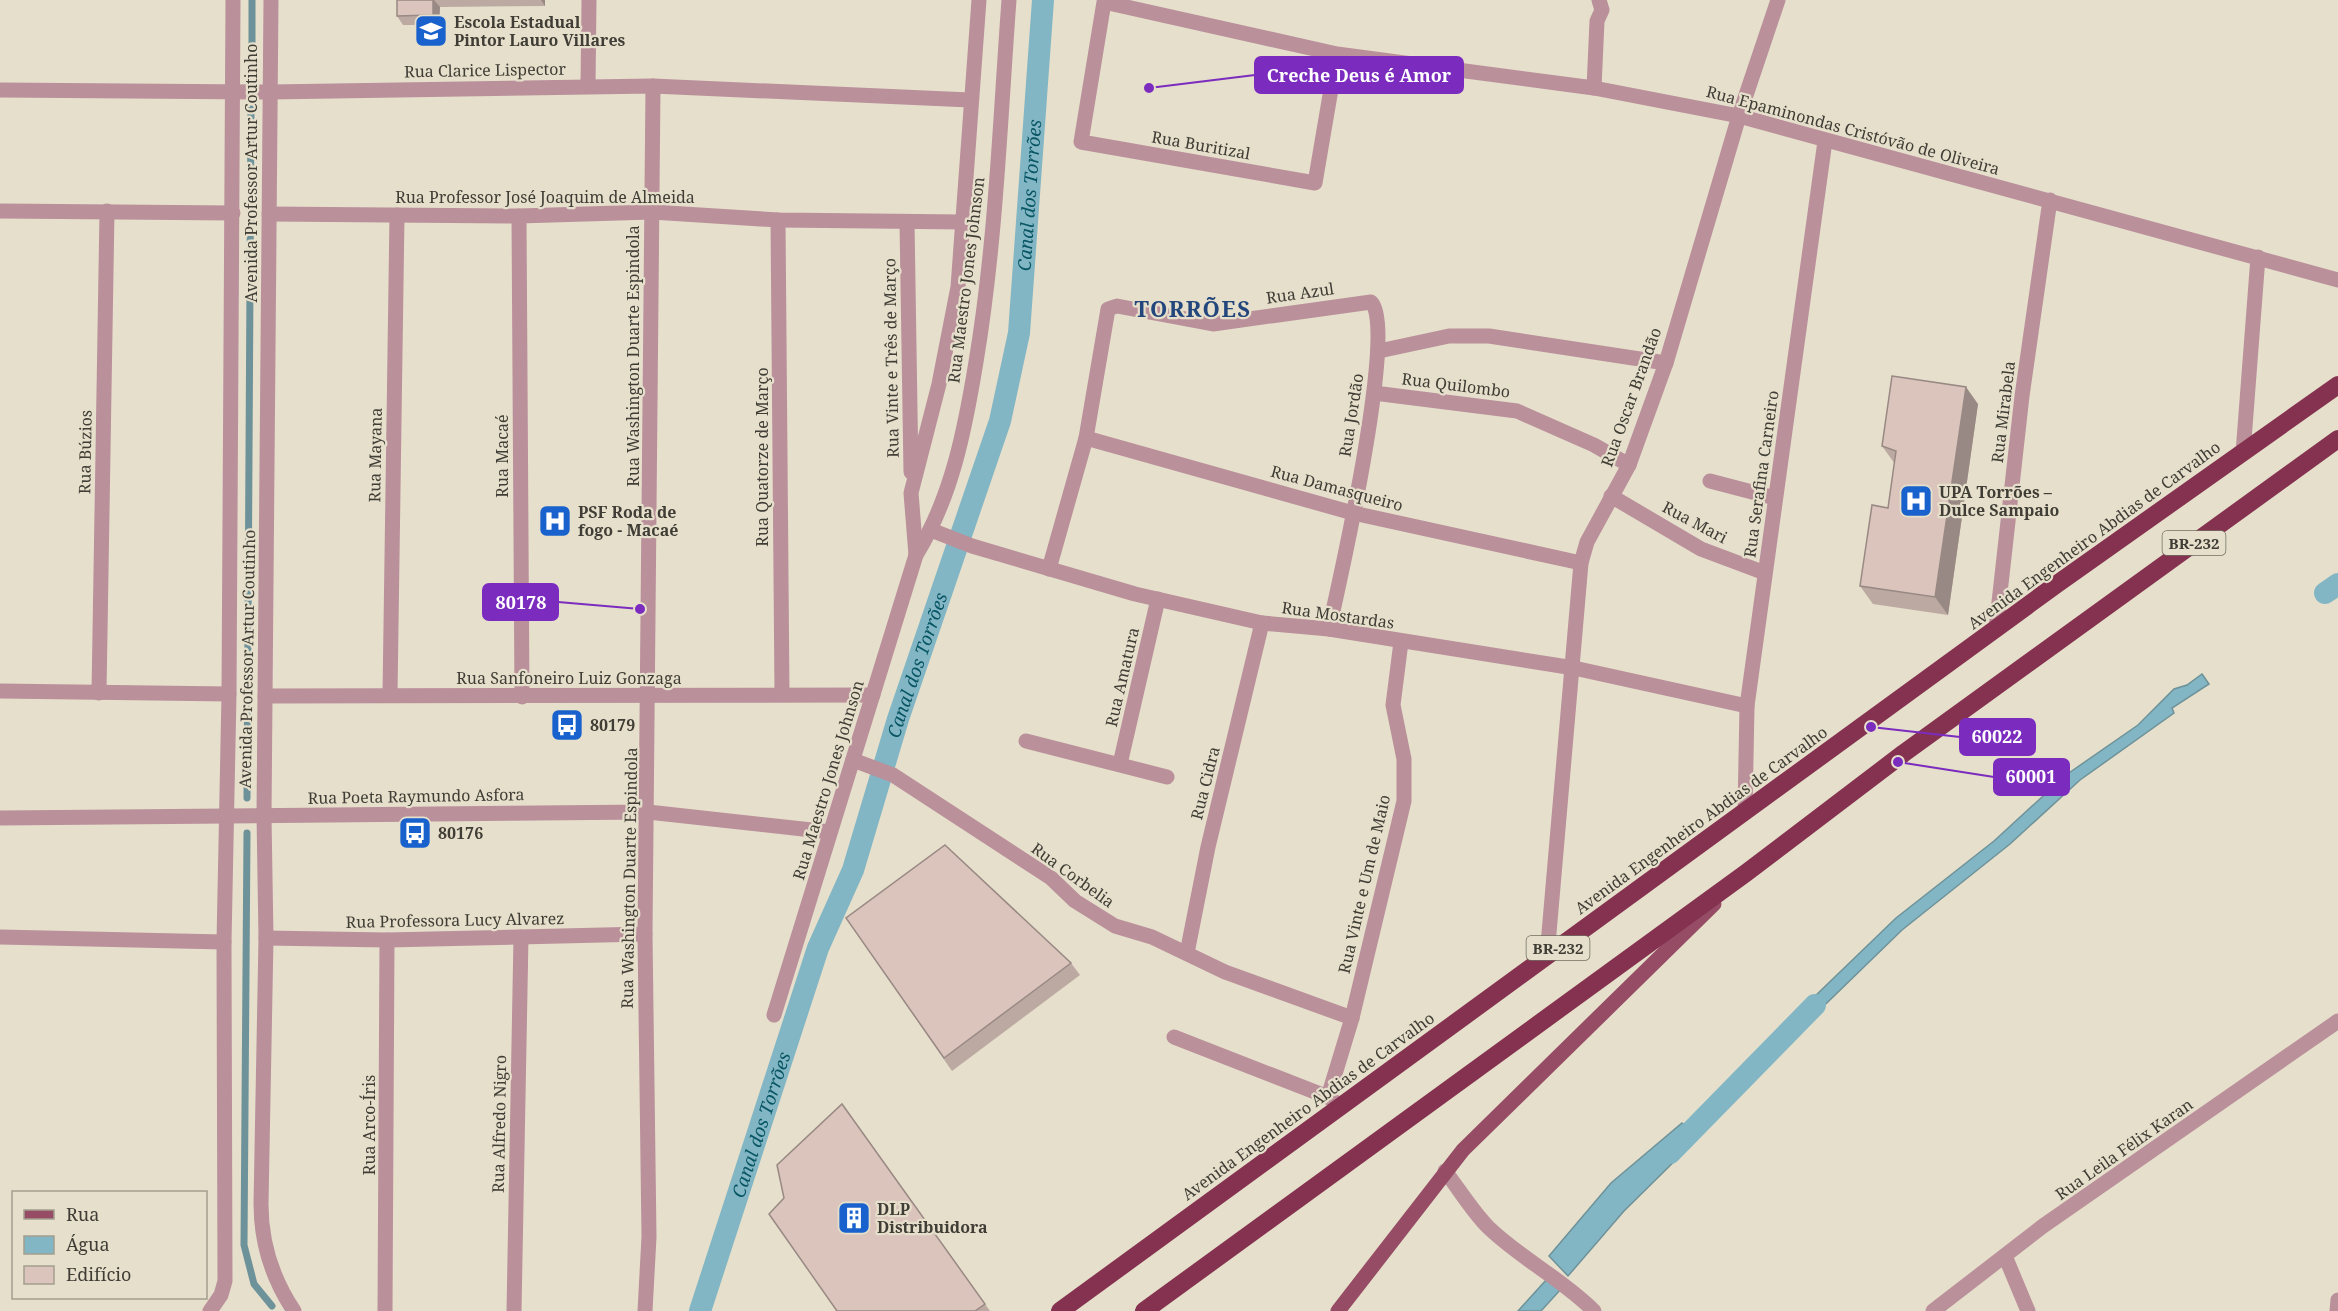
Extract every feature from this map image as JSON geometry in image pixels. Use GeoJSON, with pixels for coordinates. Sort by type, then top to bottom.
{"type":"FeatureCollection","features":[{"type":"Feature","properties":{"kind":"highway","name":"Avenida Engenheiro Abdias de Carvalho"},"geometry":{"type":"LineString","coordinates":[[1060,1311],[1335,1102],[1547,956],[1996,629],[2338,385]]}},
{"type":"Feature","properties":{"kind":"highway","name":"BR-232"},"geometry":{"type":"LineString","coordinates":[[1746,873],[1922,740],[2338,439]]}},
{"type":"Feature","properties":{"kind":"highway"},"geometry":{"type":"LineString","coordinates":[[1144,1311],[1746,873]]}},
{"type":"Feature","properties":{"kind":"main road"},"geometry":{"type":"LineString","coordinates":[[1338,1311],[1463,1150],[1746,873]]}},
{"type":"Feature","properties":{"kind":"street","name":"Avenida Professor Artur Coutinho"},"geometry":{"type":"LineString","coordinates":[[210,1311],[221,1295],[225,1281],[224,942],[229,694],[233,0]]}},
{"type":"Feature","properties":{"kind":"street","name":"Avenida Professor Artur Coutinho"},"geometry":{"type":"LineString","coordinates":[[271,0],[264,816],[266,939],[261,1229],[274,1275],[294,1311]]}},
{"type":"Feature","properties":{"kind":"street"},"geometry":{"type":"LineString","coordinates":[[588,86],[590,0]]}},
{"type":"Feature","properties":{"kind":"street","name":"Rua Maestro Jones Johnson"},"geometry":{"type":"LineString","coordinates":[[916,555],[911,493],[939,384],[958,287],[979,0]]}},
{"type":"Feature","properties":{"kind":"street","name":"Rua Maestro Jones Johnson"},"geometry":{"type":"LineString","coordinates":[[774,1015],[916,555],[931,531],[954,470],[983,321],[998,175],[1009,0]]}},
{"type":"Feature","properties":{"kind":"street"},"geometry":{"type":"LineString","coordinates":[[1594,88],[1597,21],[1602,10],[1599,0]]}},
{"type":"Feature","properties":{"kind":"street","name":"Rua Oscar Brandão"},"geometry":{"type":"LineString","coordinates":[[1547,956],[1574,668],[1581,563],[1587,542],[1629,465],[1666,363],[1739,116],[1778,0]]}},
{"type":"Feature","properties":{"kind":"street","name":"Rua Epaminondas Cristóvão de Oliveira"},"geometry":{"type":"LineString","coordinates":[[1081,142],[1104,2],[1337,54],[1594,88],[1739,116],[2338,280]]}},
{"type":"Feature","properties":{"kind":"street","name":"Rua Buritizal"},"geometry":{"type":"LineString","coordinates":[[1081,142],[1315,183],[1337,54]]}},
{"type":"Feature","properties":{"kind":"street","name":"Rua Clarice Lispector"},"geometry":{"type":"LineString","coordinates":[[0,90],[270,92],[653,86],[970,100]]}},
{"type":"Feature","properties":{"kind":"street","name":"Rua Washington Duarte Espindola"},"geometry":{"type":"LineString","coordinates":[[645,1311],[649,1237],[645,934],[648,812],[653,86]]}},
{"type":"Feature","properties":{"kind":"street","name":"Rua Serafina Carneiro"},"geometry":{"type":"LineString","coordinates":[[1745,812],[1747,706],[1825,141]]}},
{"type":"Feature","properties":{"kind":"street","name":"Rua Mirabela"},"geometry":{"type":"LineString","coordinates":[[1996,629],[2022,396],[2050,200]]}},
{"type":"Feature","properties":{"kind":"street"},"geometry":{"type":"LineString","coordinates":[[0,211],[233,213]]}},
{"type":"Feature","properties":{"kind":"street","name":"Rua Búzios"},"geometry":{"type":"LineString","coordinates":[[99,693],[107,211]]}},
{"type":"Feature","properties":{"kind":"street","name":"Rua Professor José Joaquim de Almeida"},"geometry":{"type":"LineString","coordinates":[[269,214],[519,216],[652,212],[778,220],[964,222]]}},
{"type":"Feature","properties":{"kind":"street","name":"Rua Mayana"},"geometry":{"type":"LineString","coordinates":[[390,695],[396,215]]}},
{"type":"Feature","properties":{"kind":"street","name":"Rua Macaé"},"geometry":{"type":"LineString","coordinates":[[519,216],[522,697]]}},
{"type":"Feature","properties":{"kind":"street","name":"Rua Quatorze de Março"},"geometry":{"type":"LineString","coordinates":[[778,220],[782,694]]}},
{"type":"Feature","properties":{"kind":"street","name":"Rua Vinte e Três de Março"},"geometry":{"type":"LineString","coordinates":[[907,222],[911,493]]}},
{"type":"Feature","properties":{"kind":"street"},"geometry":{"type":"LineString","coordinates":[[2243,453],[2258,257]]}},
{"type":"Feature","properties":{"kind":"street","name":"Rua Jordão"},"geometry":{"type":"LineString","coordinates":[[1329,629],[1353,513],[1379,351],[1376,306],[1371,302],[1347,305]]}},
{"type":"Feature","properties":{"kind":"street","name":"Rua Azul"},"geometry":{"type":"LineString","coordinates":[[1086,438],[1111,310],[1213,324],[1347,305]]}},
{"type":"Feature","properties":{"kind":"street"},"geometry":{"type":"LineString","coordinates":[[1379,351],[1449,336],[1490,336],[1666,363]]}},
{"type":"Feature","properties":{"kind":"street","name":"Rua Quilombo"},"geometry":{"type":"LineString","coordinates":[[1374,393],[1516,411],[1594,445],[1629,465]]}},
{"type":"Feature","properties":{"kind":"street"},"geometry":{"type":"LineString","coordinates":[[1048,569],[1086,438]]}},
{"type":"Feature","properties":{"kind":"street","name":"Rua Damasqueiro"},"geometry":{"type":"LineString","coordinates":[[1086,438],[1353,513],[1581,563]]}},
{"type":"Feature","properties":{"kind":"street"},"geometry":{"type":"LineString","coordinates":[[1710,481],[1775,498]]}},
{"type":"Feature","properties":{"kind":"street","name":"Rua Mari"},"geometry":{"type":"LineString","coordinates":[[1611,496],[1701,549],[1765,573]]}},
{"type":"Feature","properties":{"kind":"street","name":"Rua Mostardas"},"geometry":{"type":"LineString","coordinates":[[931,531],[972,546],[1158,600],[1262,623],[1329,629],[1574,668],[1747,706]]}},
{"type":"Feature","properties":{"kind":"street","name":"Rua Amatura"},"geometry":{"type":"LineString","coordinates":[[1120,764],[1158,600]]}},
{"type":"Feature","properties":{"kind":"street","name":"Rua Cidra"},"geometry":{"type":"LineString","coordinates":[[1187,953],[1208,847],[1262,623]]}},
{"type":"Feature","properties":{"kind":"street","name":"Rua Vinte e Um de Maio"},"geometry":{"type":"LineString","coordinates":[[1335,1102],[1352,1018],[1397,839],[1404,801],[1403,750],[1392,705],[1401,642]]}},
{"type":"Feature","properties":{"kind":"street"},"geometry":{"type":"LineString","coordinates":[[0,691],[229,694]]}},
{"type":"Feature","properties":{"kind":"street","name":"Rua Sanfoneiro Luiz Gonzaga"},"geometry":{"type":"LineString","coordinates":[[265,696],[873,695]]}},
{"type":"Feature","properties":{"kind":"street"},"geometry":{"type":"LineString","coordinates":[[1026,741],[1167,777]]}},
{"type":"Feature","properties":{"kind":"street","name":"Rua Corbelia"},"geometry":{"type":"LineString","coordinates":[[853,760],[893,776],[1051,878],[1075,901],[1115,926],[1152,937],[1225,972],[1352,1018]]}},
{"type":"Feature","properties":{"kind":"street","name":"Rua Poeta Raymundo Asfora"},"geometry":{"type":"LineString","coordinates":[[0,818],[648,812],[830,831]]}},
{"type":"Feature","properties":{"kind":"street","name":"Rua Professora Lucy Alvarez"},"geometry":{"type":"LineString","coordinates":[[266,939],[387,940],[645,934]]}},
{"type":"Feature","properties":{"kind":"street"},"geometry":{"type":"LineString","coordinates":[[0,937],[224,942]]}},
{"type":"Feature","properties":{"kind":"street","name":"Rua Alfredo Nigro"},"geometry":{"type":"LineString","coordinates":[[513,1311],[521,938]]}},
{"type":"Feature","properties":{"kind":"street","name":"Rua Arco-Íris"},"geometry":{"type":"LineString","coordinates":[[385,1311],[387,940]]}},
{"type":"Feature","properties":{"kind":"street","name":"Rua Leila Félix Karan"},"geometry":{"type":"LineString","coordinates":[[1933,1311],[2005,1256],[2338,1021]]}},
{"type":"Feature","properties":{"kind":"street"},"geometry":{"type":"LineString","coordinates":[[1174,1037],[1335,1102]]}},
{"type":"Feature","properties":{"kind":"street"},"geometry":{"type":"LineString","coordinates":[[1445,1171],[1487,1226],[1526,1259],[1561,1280],[1594,1311]]}},
{"type":"Feature","properties":{"kind":"street"},"geometry":{"type":"LineString","coordinates":[[2005,1256],[2028,1311]]}},
{"type":"Feature","properties":{"kind":"street"},"geometry":{"type":"LineString","coordinates":[[2337,1311],[2338,1300]]}},
{"type":"Feature","properties":{"kind":"water"},"geometry":{"type":"Polygon","coordinates":[[[2202,674],[2209,684],[2172,708],[2174,713],[2080,780],[2010,844],[1902,930],[1800,1029],[1785,1025],[1896,918],[1994,841],[2066,775],[2138,725],[2174,689],[2187,685],[2202,674]]]}},
{"type":"Feature","properties":{"kind":"water"},"geometry":{"type":"Polygon","coordinates":[[[1682,1123],[1700,1136],[1624,1211],[1568,1276],[1549,1256],[1611,1183],[1682,1123]]]}},
{"type":"Feature","properties":{"kind":"water"},"geometry":{"type":"Polygon","coordinates":[[[1547,1279],[1562,1288],[1541,1311],[1518,1311],[1547,1279]]]}},
{"type":"Feature","properties":{"kind":"building"},"geometry":{"type":"Polygon","coordinates":[[[397,0],[433,0],[433,15],[397,16],[397,0]]]}},
{"type":"Feature","properties":{"kind":"building","name":"UPA Torrões – Dulce Sampaio"},"geometry":{"type":"Polygon","coordinates":[[[1892,376],[1966,387],[1935,597],[1860,586],[1872,505],[1888,508],[1896,451],[1882,446],[1892,376]]]}},
{"type":"Feature","properties":{"kind":"building"},"geometry":{"type":"Polygon","coordinates":[[[945,845],[1071,963],[944,1058],[846,918],[945,845]]]}},
{"type":"Feature","properties":{"kind":"building","name":"DLP Distribuidora"},"geometry":{"type":"Polygon","coordinates":[[[842,1104],[985,1304],[975,1311],[837,1311],[769,1214],[784,1198],[777,1165],[842,1104]]]}},
{"type":"Feature","properties":{"kind":"waterway"},"geometry":{"type":"LineString","coordinates":[[252,0],[252,74]]}},
{"type":"Feature","properties":{"kind":"waterway","name":"Canal dos Torrões"},"geometry":{"type":"LineString","coordinates":[[700,1311],[818,948],[853,870],[898,719],[1000,421],[1019,333],[1043,0]]}},
{"type":"Feature","properties":{"kind":"waterway"},"geometry":{"type":"LineString","coordinates":[[247,798],[251,109]]}},
{"type":"Feature","properties":{"kind":"waterway"},"geometry":{"type":"LineString","coordinates":[[2325,593],[2338,584]]}},
{"type":"Feature","properties":{"kind":"waterway"},"geometry":{"type":"LineString","coordinates":[[247,833],[244,1245],[254,1284],[272,1306]]}},
{"type":"Feature","properties":{"kind":"waterway"},"geometry":{"type":"LineString","coordinates":[[1670,1153],[1815,1005]]}},
{"type":"Feature","properties":{"kind":"place","name":"Escola Estadual Pintor Lauro Villares"},"geometry":{"type":"Point","coordinates":[431,31]}},
{"type":"Feature","properties":{"kind":"place","name":"Creche Deus é Amor"},"geometry":{"type":"Point","coordinates":[1149,88]}},
{"type":"Feature","properties":{"kind":"place","name":"UPA Torrões – Dulce Sampaio"},"geometry":{"type":"Point","coordinates":[1916,501]}},
{"type":"Feature","properties":{"kind":"place","name":"PSF Roda de fogo - Macaé"},"geometry":{"type":"Point","coordinates":[555,521]}},
{"type":"Feature","properties":{"kind":"place","name":"80178"},"geometry":{"type":"Point","coordinates":[640,609]}},
{"type":"Feature","properties":{"kind":"place","name":"80179"},"geometry":{"type":"Point","coordinates":[567,725]}},
{"type":"Feature","properties":{"kind":"place","name":"60022"},"geometry":{"type":"Point","coordinates":[1871,727]}},
{"type":"Feature","properties":{"kind":"place","name":"60001"},"geometry":{"type":"Point","coordinates":[1898,762]}},
{"type":"Feature","properties":{"kind":"place","name":"80176"},"geometry":{"type":"Point","coordinates":[415,833]}},
{"type":"Feature","properties":{"kind":"place","name":"DLP Distribuidora"},"geometry":{"type":"Point","coordinates":[854,1218]}},
{"type":"Feature","properties":{"kind":"district","name":"TORRÕES"},"geometry":{"type":"Point","coordinates":[1193,308]}}]}
